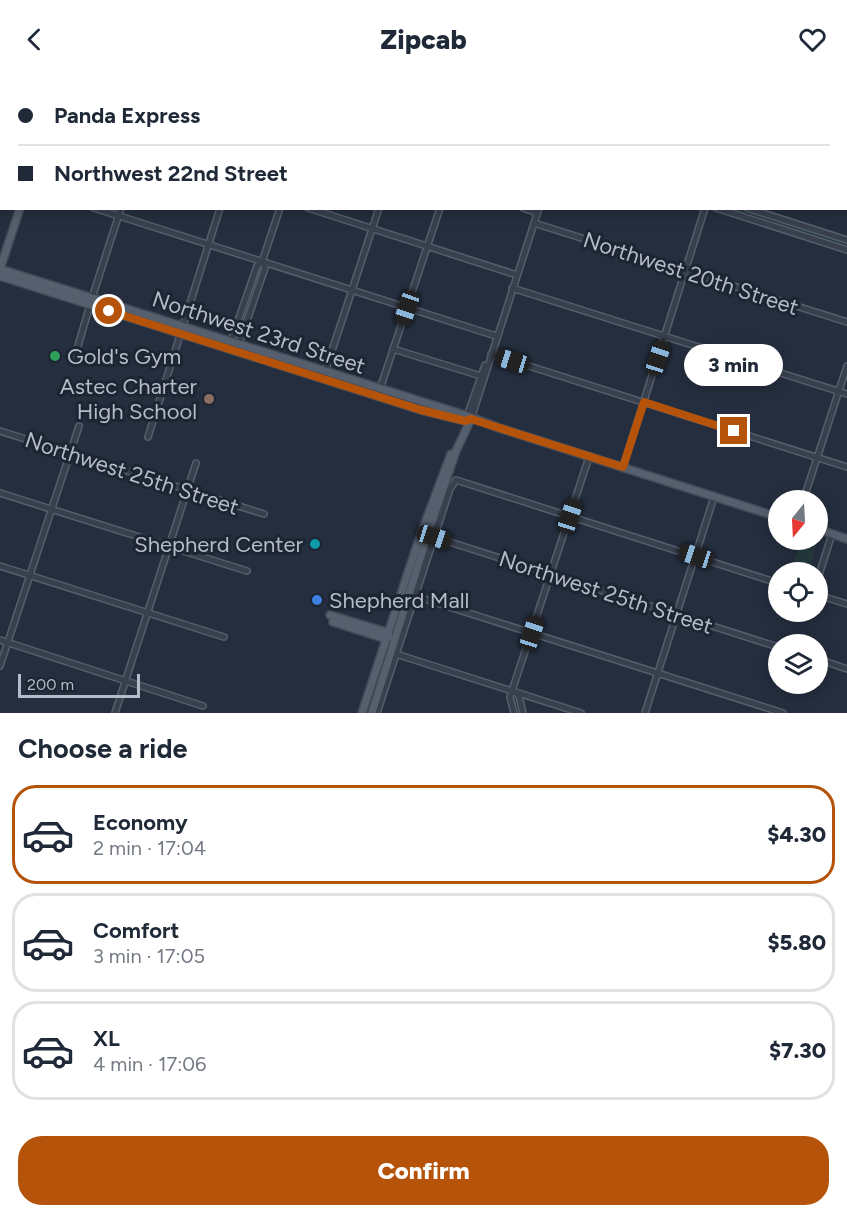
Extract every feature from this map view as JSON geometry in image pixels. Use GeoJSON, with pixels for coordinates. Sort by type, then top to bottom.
{"type":"FeatureCollection","features":[{"type":"Feature","properties":{"kind":"main road"},"geometry":{"type":"LineString","coordinates":[[0,276],[20,210]]}},
{"type":"Feature","properties":{"kind":"main road","name":"Northwest 23rd Street"},"geometry":{"type":"LineString","coordinates":[[0,276],[79,294],[91,301],[100,301],[128,313]]}},
{"type":"Feature","properties":{"kind":"main road","name":"Northwest 23rd Street"},"geometry":{"type":"LineString","coordinates":[[0,276],[151,320],[324,376],[360,391],[379,393],[401,400],[421,410],[441,411]]}},
{"type":"Feature","properties":{"kind":"main road","name":"Northwest 23rd Street"},"geometry":{"type":"LineString","coordinates":[[324,376],[347,379],[370,387],[379,393]]}},
{"type":"Feature","properties":{"kind":"main road"},"geometry":{"type":"LineString","coordinates":[[347,379],[360,391],[370,387]]}},
{"type":"Feature","properties":{"kind":"main road","name":"Northwest 23rd Street"},"geometry":{"type":"LineString","coordinates":[[401,400],[423,402],[441,411],[768,514]]}},
{"type":"Feature","properties":{"kind":"main road"},"geometry":{"type":"LineString","coordinates":[[421,410],[423,402]]}},
{"type":"Feature","properties":{"kind":"main road"},"geometry":{"type":"LineString","coordinates":[[372,713],[394,651],[430,527],[468,419]]}},
{"type":"Feature","properties":{"kind":"main road"},"geometry":{"type":"LineString","coordinates":[[362,713],[419,542],[468,419]]}},
{"type":"Feature","properties":{"kind":"main road"},"geometry":{"type":"LineString","coordinates":[[419,542],[430,527]]}},
{"type":"Feature","properties":{"kind":"main road"},"geometry":{"type":"LineString","coordinates":[[828,533],[847,539]]}},
{"type":"Feature","properties":{"kind":"main road"},"geometry":{"type":"LineString","coordinates":[[419,542],[423,553]]}},
{"type":"Feature","properties":{"kind":"main road"},"geometry":{"type":"LineString","coordinates":[[332,619],[388,634]]}},
{"type":"Feature","properties":{"kind":"main road"},"geometry":{"type":"LineString","coordinates":[[388,634],[401,622]]}},
{"type":"Feature","properties":{"kind":"main road"},"geometry":{"type":"LineString","coordinates":[[388,634],[394,651]]}},
{"type":"Feature","properties":{"kind":"street"},"geometry":{"type":"LineString","coordinates":[[100,210],[496,336]]}},
{"type":"Feature","properties":{"kind":"street"},"geometry":{"type":"LineString","coordinates":[[75,356],[121,210]]}},
{"type":"Feature","properties":{"kind":"street"},"geometry":{"type":"LineString","coordinates":[[148,437],[219,210]]}},
{"type":"Feature","properties":{"kind":"street"},"geometry":{"type":"LineString","coordinates":[[229,345],[257,266],[262,262],[279,210]]}},
{"type":"Feature","properties":{"kind":"street"},"geometry":{"type":"LineString","coordinates":[[314,210],[517,274]]}},
{"type":"Feature","properties":{"kind":"street"},"geometry":{"type":"LineString","coordinates":[[324,376],[378,210]]}},
{"type":"Feature","properties":{"kind":"street"},"geometry":{"type":"LineString","coordinates":[[379,393],[439,210]]}},
{"type":"Feature","properties":{"kind":"street"},"geometry":{"type":"LineString","coordinates":[[623,467],[704,210]]}},
{"type":"Feature","properties":{"kind":"street"},"geometry":{"type":"LineString","coordinates":[[722,210],[847,250]]}},
{"type":"Feature","properties":{"kind":"street"},"geometry":{"type":"LineString","coordinates":[[753,210],[847,240]]}},
{"type":"Feature","properties":{"kind":"street"},"geometry":{"type":"LineString","coordinates":[[468,419],[538,211]]}},
{"type":"Feature","properties":{"kind":"street","name":"Northwest 20th Street"},"geometry":{"type":"LineString","coordinates":[[534,223],[847,322]]}},
{"type":"Feature","properties":{"kind":"street"},"geometry":{"type":"LineString","coordinates":[[238,348],[265,268],[262,262]]}},
{"type":"Feature","properties":{"kind":"street"},"geometry":{"type":"LineString","coordinates":[[512,288],[847,394]]}},
{"type":"Feature","properties":{"kind":"street"},"geometry":{"type":"LineString","coordinates":[[393,349],[481,376]]}},
{"type":"Feature","properties":{"kind":"street"},"geometry":{"type":"LineString","coordinates":[[468,419],[490,355]]}},
{"type":"Feature","properties":{"kind":"street"},"geometry":{"type":"LineString","coordinates":[[490,355],[847,467]]}},
{"type":"Feature","properties":{"kind":"street"},"geometry":{"type":"LineString","coordinates":[[807,490],[847,366]]}},
{"type":"Feature","properties":{"kind":"street"},"geometry":{"type":"LineString","coordinates":[[0,666],[79,426]]}},
{"type":"Feature","properties":{"kind":"street","name":"Northwest 25th Street"},"geometry":{"type":"LineString","coordinates":[[0,431],[264,514]]}},
{"type":"Feature","properties":{"kind":"street"},"geometry":{"type":"LineString","coordinates":[[514,713],[510,697],[589,457]]}},
{"type":"Feature","properties":{"kind":"street"},"geometry":{"type":"LineString","coordinates":[[116,713],[196,463]]}},
{"type":"Feature","properties":{"kind":"street"},"geometry":{"type":"LineString","coordinates":[[378,713],[394,651],[415,596],[451,484],[458,480],[768,580]]}},
{"type":"Feature","properties":{"kind":"street"},"geometry":{"type":"LineString","coordinates":[[0,493],[247,571]]}},
{"type":"Feature","properties":{"kind":"street"},"geometry":{"type":"LineString","coordinates":[[645,713],[714,497]]}},
{"type":"Feature","properties":{"kind":"street"},"geometry":{"type":"LineString","coordinates":[[823,562],[832,534]]}},
{"type":"Feature","properties":{"kind":"street","name":"Northwest 25th Street"},"geometry":{"type":"LineString","coordinates":[[434,537],[768,644]]}},
{"type":"Feature","properties":{"kind":"street"},"geometry":{"type":"LineString","coordinates":[[0,566],[224,637]]}},
{"type":"Feature","properties":{"kind":"street"},"geometry":{"type":"LineString","coordinates":[[415,596],[783,713]]}},
{"type":"Feature","properties":{"kind":"street"},"geometry":{"type":"LineString","coordinates":[[828,598],[847,604]]}},
{"type":"Feature","properties":{"kind":"street"},"geometry":{"type":"LineString","coordinates":[[0,640],[203,706]]}},
{"type":"Feature","properties":{"kind":"street"},"geometry":{"type":"LineString","coordinates":[[394,651],[581,713]]}},
{"type":"Feature","properties":{"kind":"street"},"geometry":{"type":"LineString","coordinates":[[828,662],[847,669]]}},
{"type":"Feature","properties":{"kind":"street"},"geometry":{"type":"LineString","coordinates":[[513,691],[519,696],[523,713]]}},
{"type":"Feature","properties":{"kind":"green space"},"geometry":{"type":"Polygon","coordinates":[[[726,210],[744,210],[847,242],[847,248],[726,210]]]}},
{"type":"Feature","properties":{"kind":"green space"},"geometry":{"type":"Polygon","coordinates":[[[259,264],[264,266],[237,339],[235,337],[259,264]]]}},
{"type":"Feature","properties":{"kind":"green space"},"geometry":{"type":"Polygon","coordinates":[[[798,550],[815,550],[811,562],[793,562],[798,550]]]}},
{"type":"Feature","properties":{"kind":"place","name":"Gold's Gym"},"geometry":{"type":"Point","coordinates":[55,356]}},
{"type":"Feature","properties":{"kind":"place","name":"Astec Charter High School"},"geometry":{"type":"Point","coordinates":[209,399]}},
{"type":"Feature","properties":{"kind":"place","name":"Shepherd Center"},"geometry":{"type":"Point","coordinates":[315,544]}},
{"type":"Feature","properties":{"kind":"place","name":"Shepherd Mall"},"geometry":{"type":"Point","coordinates":[317,600]}},
{"type":"Feature","properties":{"kind":"route"},"geometry":{"type":"LineString","coordinates":[[109,311],[421,410],[465,421],[471,419],[623,467],[644,402],[734,431]]}}]}
